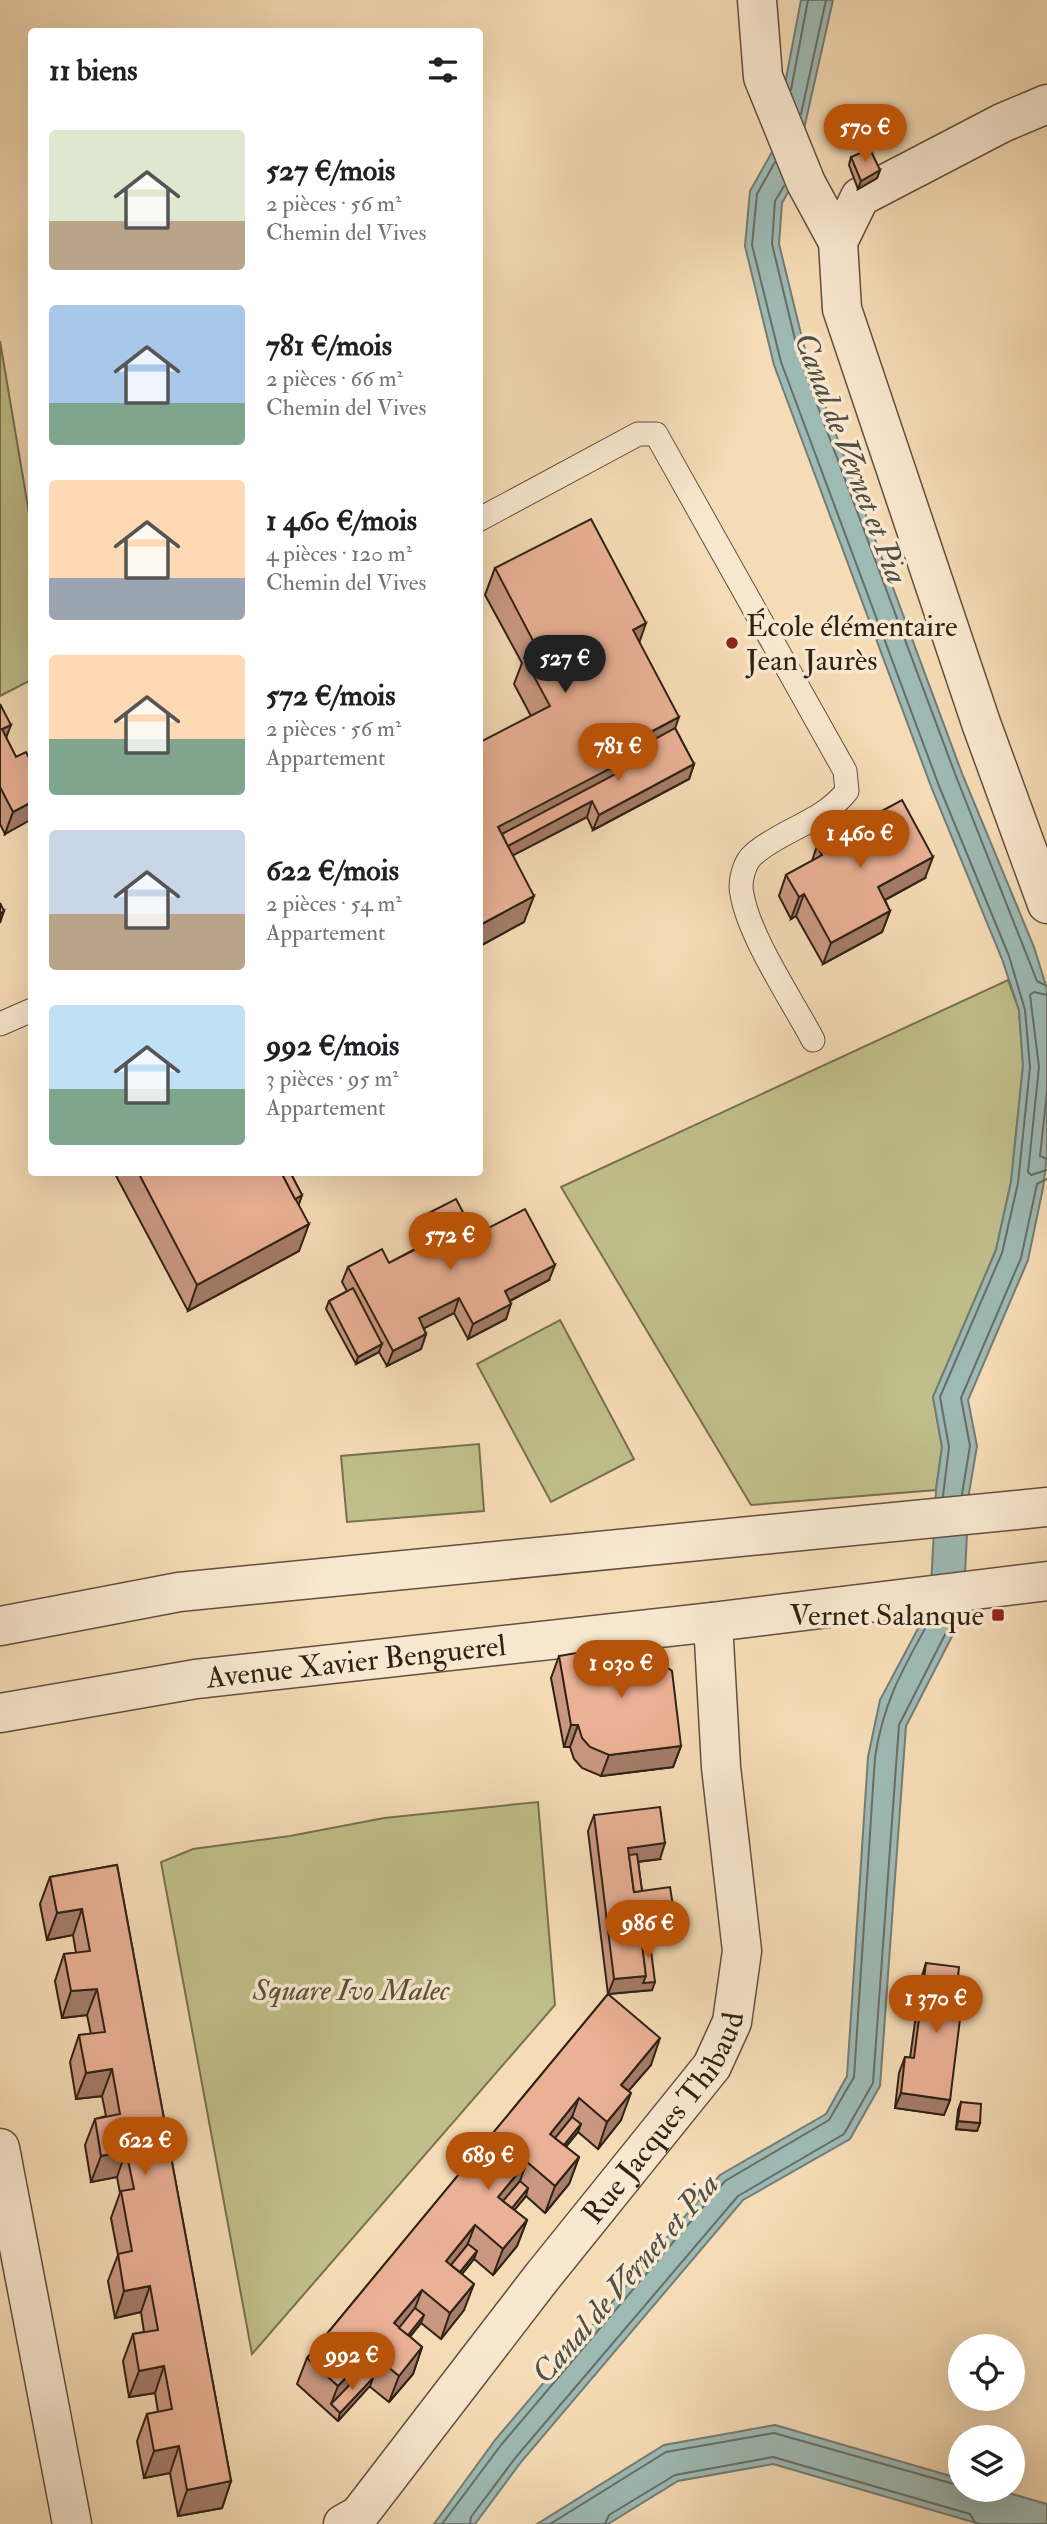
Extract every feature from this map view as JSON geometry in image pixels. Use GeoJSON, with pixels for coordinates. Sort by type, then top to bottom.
{"type":"FeatureCollection","features":[{"type":"Feature","properties":{"kind":"street"},"geometry":{"type":"LineString","coordinates":[[757,0],[763,77],[806,183],[838,242],[842,310],[981,723],[1047,904]]}},
{"type":"Feature","properties":{"kind":"street"},"geometry":{"type":"LineString","coordinates":[[838,242],[860,197],[1002,123],[1047,104]]}},
{"type":"Feature","properties":{"kind":"street"},"geometry":{"type":"LineString","coordinates":[[0,1626],[179,1592],[866,1522],[1032,1508]]}},
{"type":"Feature","properties":{"kind":"street","name":"Avenue Xavier Benguerel"},"geometry":{"type":"LineString","coordinates":[[0,1713],[196,1679],[1036,1583]]}},
{"type":"Feature","properties":{"kind":"street","name":"Rue Jacques Thibaud"},"geometry":{"type":"LineString","coordinates":[[343,2524],[359,2515],[542,2277],[712,2066],[732,2022],[742,1951],[721,1767],[713,1622]]}},
{"type":"Feature","properties":{"kind":"street"},"geometry":{"type":"LineString","coordinates":[[0,2148],[72,2524]]}},
{"type":"Feature","properties":{"kind":"lane"},"geometry":{"type":"LineString","coordinates":[[483,517],[638,434],[656,435],[845,771],[847,791],[835,806],[752,855],[743,873],[741,893],[752,926],[813,1040]]}},
{"type":"Feature","properties":{"kind":"lane"},"geometry":{"type":"LineString","coordinates":[[0,1024],[28,1012]]}},
{"type":"Feature","properties":{"kind":"green space"},"geometry":{"type":"Polygon","coordinates":[[[0,341],[28,507],[28,682],[0,696],[0,341]]]}},
{"type":"Feature","properties":{"kind":"green space"},"geometry":{"type":"Polygon","coordinates":[[[1008,980],[1019,1010],[1023,1066],[1011,1182],[996,1250],[933,1397],[942,1447],[936,1490],[751,1505],[561,1187],[1008,980]]]}},
{"type":"Feature","properties":{"kind":"green space"},"geometry":{"type":"Polygon","coordinates":[[[560,1320],[634,1459],[551,1502],[477,1364],[560,1320]]]}},
{"type":"Feature","properties":{"kind":"green space"},"geometry":{"type":"Polygon","coordinates":[[[479,1444],[484,1511],[347,1522],[341,1456],[479,1444]]]}},
{"type":"Feature","properties":{"kind":"green space","name":"Square Ivo Malec"},"geometry":{"type":"Polygon","coordinates":[[[538,1802],[555,2005],[252,2354],[161,1862],[193,1849],[290,1836],[384,1818],[538,1802]]]}},
{"type":"Feature","properties":{"kind":"water"},"geometry":{"type":"Polygon","coordinates":[[[801,0],[833,0],[791,187],[782,203],[779,244],[806,354],[963,776],[1034,947],[1047,989],[1047,1155],[1043,1188],[1028,1260],[968,1400],[977,1446],[969,1493],[963,1615],[906,1726],[880,2086],[850,2139],[743,2200],[521,2462],[475,2524],[434,2524],[495,2440],[720,2175],[826,2114],[847,2076],[868,1757],[880,1700],[930,1606],[936,1490],[942,1447],[933,1397],[996,1250],[1011,1182],[1023,1066],[1019,1010],[1002,959],[932,789],[774,365],[745,246],[750,191],[772,152],[801,0]]]}},
{"type":"Feature","properties":{"kind":"water"},"geometry":{"type":"Polygon","coordinates":[[[775,2425],[948,2475],[948,2502],[1025,2502],[1025,2498],[1047,2504],[1047,2524],[980,2524],[773,2464],[678,2481],[608,2524],[537,2524],[664,2445],[775,2425]]]}},
{"type":"Feature","properties":{"kind":"building"},"geometry":{"type":"Polygon","coordinates":[[[870,149],[880,170],[861,181],[851,157],[870,149]]]}},
{"type":"Feature","properties":{"kind":"building"},"geometry":{"type":"Polygon","coordinates":[[[591,519],[646,623],[633,630],[679,717],[626,745],[632,757],[498,827],[534,896],[483,923],[483,740],[550,706],[524,658],[538,650],[495,568],[591,519]]]}},
{"type":"Feature","properties":{"kind":"building"},"geometry":{"type":"Polygon","coordinates":[[[0,704],[11,725],[2,729],[16,757],[26,752],[28,756],[28,804],[13,812],[0,787],[0,704]]]}},
{"type":"Feature","properties":{"kind":"building"},"geometry":{"type":"Polygon","coordinates":[[[675,728],[694,764],[599,815],[592,801],[508,846],[502,834],[627,768],[632,757],[629,753],[675,728]]]}},
{"type":"Feature","properties":{"kind":"building"},"geometry":{"type":"Polygon","coordinates":[[[902,800],[933,857],[878,887],[890,911],[831,943],[804,894],[799,897],[786,875],[822,855],[817,846],[902,800]]]}},
{"type":"Feature","properties":{"kind":"building"},"geometry":{"type":"Polygon","coordinates":[[[140,1176],[283,1176],[309,1224],[197,1285],[140,1176]]]}},
{"type":"Feature","properties":{"kind":"building"},"geometry":{"type":"Polygon","coordinates":[[[283,1176],[292,1176],[302,1195],[295,1199],[283,1176]]]}},
{"type":"Feature","properties":{"kind":"building"},"geometry":{"type":"Polygon","coordinates":[[[456,1199],[475,1235],[525,1209],[555,1265],[505,1291],[511,1304],[473,1324],[459,1298],[419,1318],[426,1334],[393,1351],[348,1267],[382,1249],[389,1263],[430,1242],[417,1219],[456,1199]]]}},
{"type":"Feature","properties":{"kind":"building"},"geometry":{"type":"Polygon","coordinates":[[[353,1288],[382,1344],[358,1357],[329,1301],[353,1288]]]}},
{"type":"Feature","properties":{"kind":"building"},"geometry":{"type":"Polygon","coordinates":[[[634,1643],[672,1671],[681,1746],[609,1755],[590,1747],[582,1738],[578,1725],[571,1725],[559,1656],[634,1643]]]}},
{"type":"Feature","properties":{"kind":"building"},"geometry":{"type":"Polygon","coordinates":[[[660,1807],[665,1843],[628,1848],[634,1892],[670,1887],[676,1924],[641,1929],[646,1976],[614,1979],[594,1815],[660,1807]]]}},
{"type":"Feature","properties":{"kind":"building"},"geometry":{"type":"Polygon","coordinates":[[[637,1854],[642,1891],[634,1892],[629,1855],[637,1854]]]}},
{"type":"Feature","properties":{"kind":"building"},"geometry":{"type":"Polygon","coordinates":[[[117,1865],[231,2481],[187,2490],[179,2446],[154,2451],[147,2414],[172,2409],[164,2366],[139,2371],[133,2334],[158,2330],[150,2286],[124,2291],[118,2254],[132,2251],[121,2191],[134,2189],[126,2151],[101,2156],[95,2119],[120,2114],[112,2069],[86,2073],[79,2035],[105,2032],[97,1989],[71,1991],[64,1954],[90,1951],[82,1909],[57,1913],[50,1877],[117,1865]]]}},
{"type":"Feature","properties":{"kind":"building"},"geometry":{"type":"Polygon","coordinates":[[[649,1935],[655,1982],[643,1983],[646,1976],[641,1936],[649,1935]]]}},
{"type":"Feature","properties":{"kind":"building"},"geometry":{"type":"Polygon","coordinates":[[[926,1963],[959,1967],[957,1987],[964,1987],[950,2100],[901,2093],[905,2057],[914,2058],[926,1963]]]}},
{"type":"Feature","properties":{"kind":"building"},"geometry":{"type":"Polygon","coordinates":[[[608,1994],[660,2038],[621,2085],[631,2093],[607,2122],[579,2098],[550,2134],[579,2157],[555,2186],[527,2162],[498,2197],[527,2220],[503,2249],[475,2225],[446,2261],[474,2284],[450,2313],[422,2290],[394,2323],[422,2347],[399,2376],[370,2352],[338,2386],[307,2358],[608,1994]]]}},
{"type":"Feature","properties":{"kind":"building"},"geometry":{"type":"Polygon","coordinates":[[[961,2102],[981,2104],[980,2123],[958,2121],[961,2102]]]}},
{"type":"Feature","properties":{"kind":"building"},"geometry":{"type":"Polygon","coordinates":[[[572,2117],[581,2124],[564,2145],[555,2138],[572,2117]]]}},
{"type":"Feature","properties":{"kind":"building"},"geometry":{"type":"Polygon","coordinates":[[[520,2181],[528,2188],[512,2208],[503,2201],[520,2181]]]}},
{"type":"Feature","properties":{"kind":"building"},"geometry":{"type":"Polygon","coordinates":[[[468,2244],[477,2251],[460,2272],[451,2265],[468,2244]]]}},
{"type":"Feature","properties":{"kind":"building"},"geometry":{"type":"Polygon","coordinates":[[[415,2308],[424,2315],[408,2335],[399,2328],[415,2308]]]}},
{"type":"Feature","properties":{"kind":"building"},"geometry":{"type":"Polygon","coordinates":[[[363,2371],[373,2378],[340,2413],[331,2404],[363,2371]]]}},
{"type":"Feature","properties":{"kind":"place","name":"École élémentaire Jean Jaurès"},"geometry":{"type":"Point","coordinates":[732,643]}},
{"type":"Feature","properties":{"kind":"place","name":"Vernet Salanque"},"geometry":{"type":"Point","coordinates":[998,1615]}},
{"type":"Feature","properties":{"kind":"water label","name":"Canal de Vernet et Pia"},"geometry":{"type":"Point","coordinates":[852,458]}},
{"type":"Feature","properties":{"kind":"water label","name":"Canal de Vernet et Pia"},"geometry":{"type":"Point","coordinates":[625,2278]}}]}
